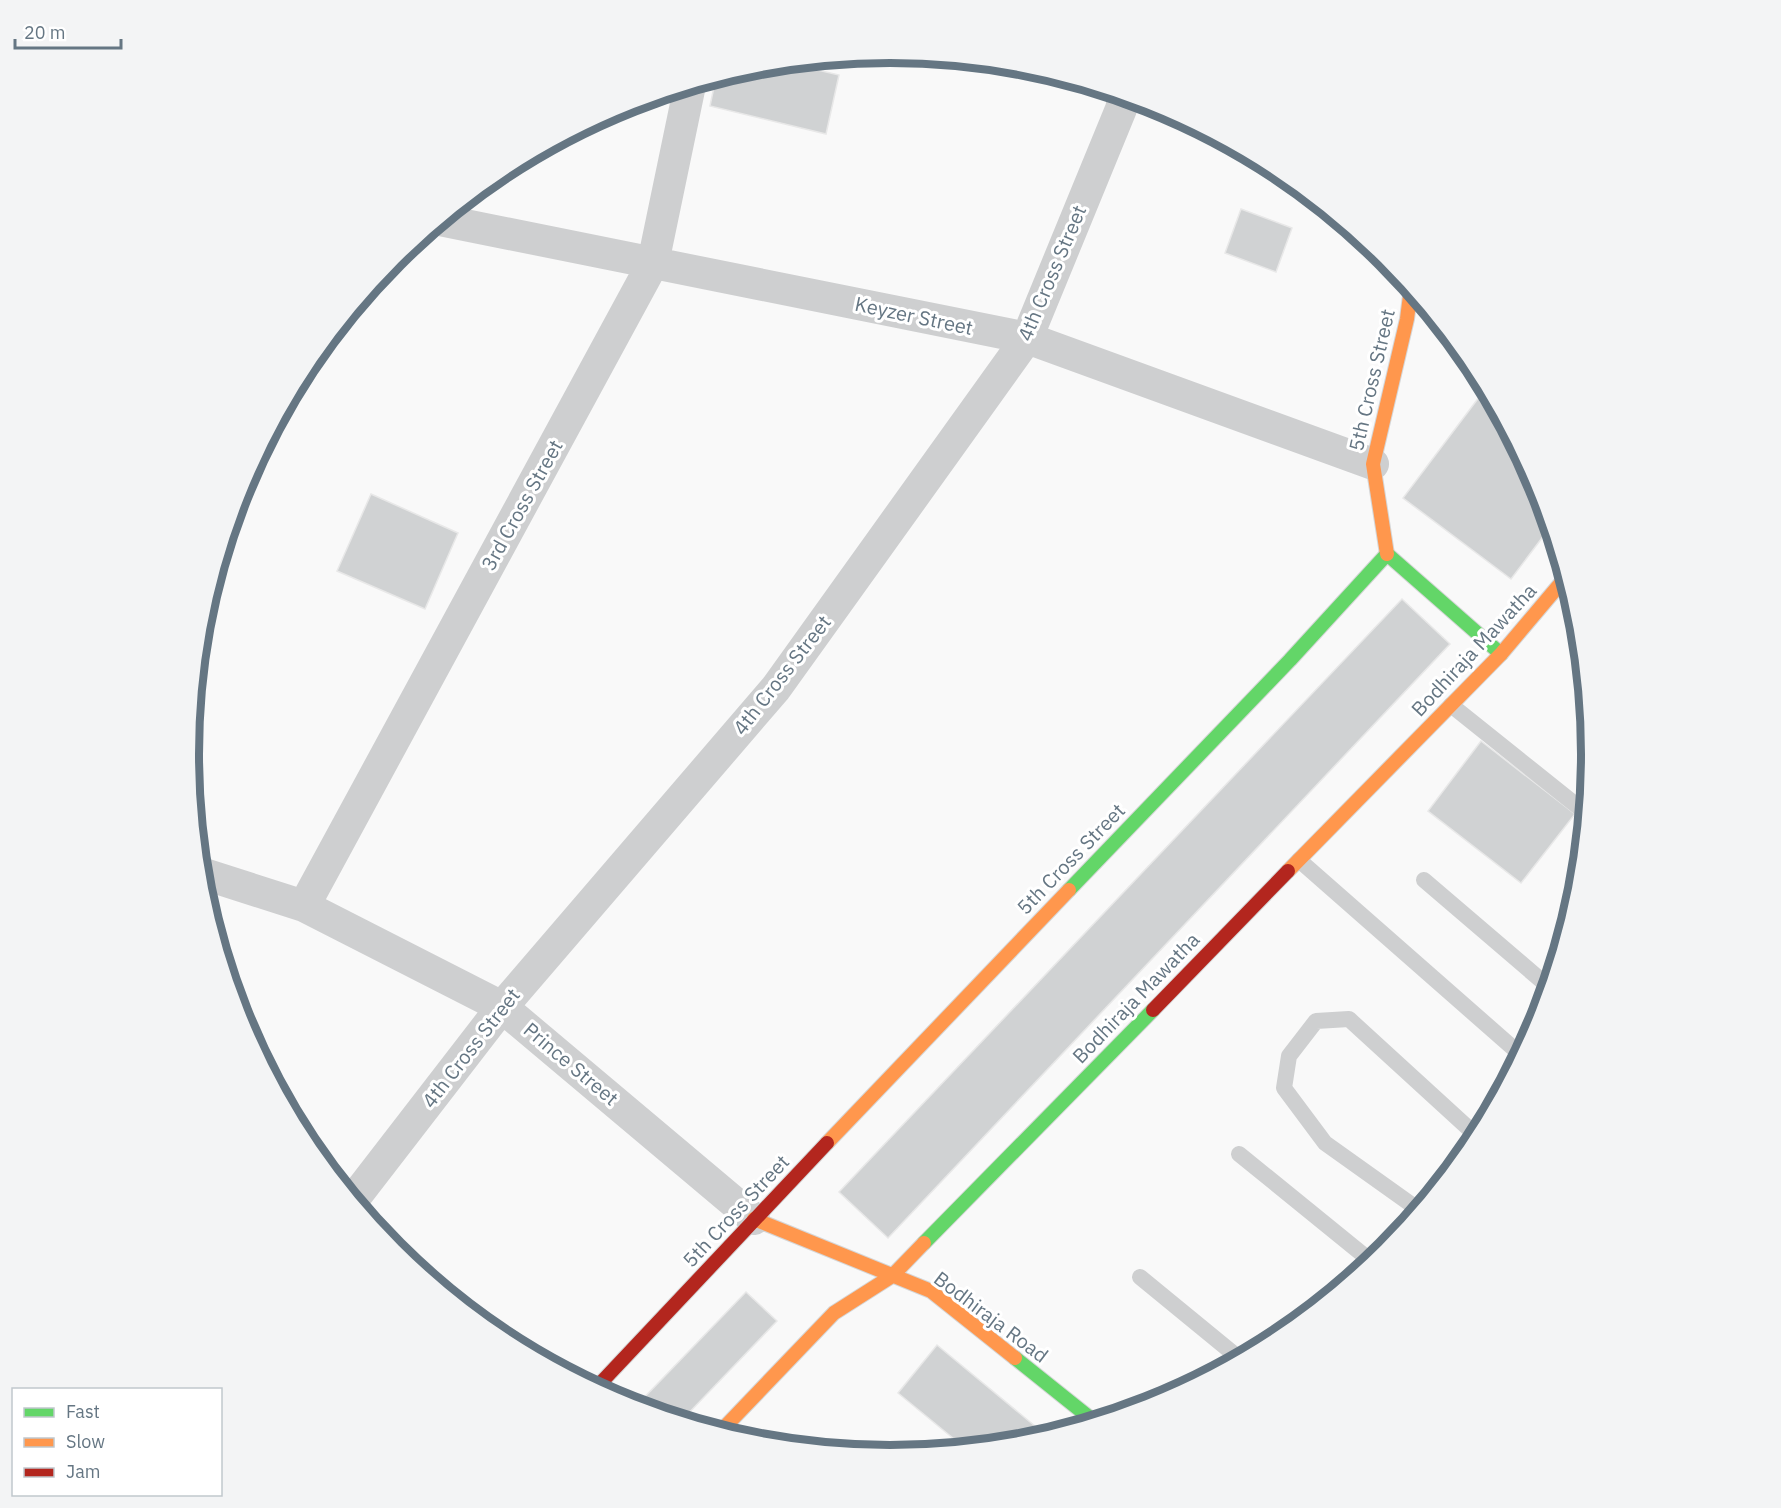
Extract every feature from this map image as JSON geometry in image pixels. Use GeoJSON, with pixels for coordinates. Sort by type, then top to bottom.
{"type":"FeatureCollection","features":[{"type":"Feature","properties":{"kind":"street","name":"3rd Cross Street"},"geometry":{"type":"LineString","coordinates":[[304,906],[653,262],[688,94]]}},
{"type":"Feature","properties":{"kind":"street","name":"4th Cross Street"},"geometry":{"type":"LineString","coordinates":[[358,1194],[502,1006],[776,688],[1027,338],[1122,103]]}},
{"type":"Feature","properties":{"kind":"street","name":"Keyzer Street"},"geometry":{"type":"LineString","coordinates":[[450,222],[1027,338],[1373,464]]}},
{"type":"Feature","properties":{"kind":"street","name":"5th Cross Street"},"geometry":{"type":"LineString","coordinates":[[602,1381],[754,1219],[1290,660],[1387,554],[1373,464],[1407,319],[1410,298]]}},
{"type":"Feature","properties":{"kind":"street"},"geometry":{"type":"LineString","coordinates":[[1387,554],[1501,654]]}},
{"type":"Feature","properties":{"kind":"street","name":"Bodhiraja Mawatha"},"geometry":{"type":"LineString","coordinates":[[727,1425],[834,1313],[891,1276],[1501,654],[1560,584]]}},
{"type":"Feature","properties":{"kind":"street","name":"Prince Street"},"geometry":{"type":"LineString","coordinates":[[211,876],[304,906],[502,1006],[754,1219]]}},
{"type":"Feature","properties":{"kind":"street","name":"Bodhiraja Road"},"geometry":{"type":"LineString","coordinates":[[754,1219],[931,1291],[1087,1416]]}},
{"type":"Feature","properties":{"kind":"lane"},"geometry":{"type":"LineString","coordinates":[[1451,705],[1579,808]]}},
{"type":"Feature","properties":{"kind":"lane"},"geometry":{"type":"LineString","coordinates":[[1299,860],[1515,1050]]}},
{"type":"Feature","properties":{"kind":"lane"},"geometry":{"type":"LineString","coordinates":[[1425,880],[1543,982]]}},
{"type":"Feature","properties":{"kind":"lane"},"geometry":{"type":"LineString","coordinates":[[1413,1206],[1324,1143],[1284,1088],[1289,1056],[1316,1021],[1348,1019],[1470,1130]]}},
{"type":"Feature","properties":{"kind":"lane"},"geometry":{"type":"LineString","coordinates":[[1239,1154],[1364,1257]]}},
{"type":"Feature","properties":{"kind":"lane"},"geometry":{"type":"LineString","coordinates":[[1140,1277],[1233,1353]]}},
{"type":"Feature","properties":{"kind":"building"},"geometry":{"type":"Polygon","coordinates":[[[809,68],[839,75],[826,134],[710,106],[714,86],[756,76],[809,68]]]}},
{"type":"Feature","properties":{"kind":"building"},"geometry":{"type":"Polygon","coordinates":[[[1241,209],[1292,228],[1276,272],[1225,253],[1241,209]]]}},
{"type":"Feature","properties":{"kind":"building"},"geometry":{"type":"Polygon","coordinates":[[[1481,395],[1510,448],[1545,533],[1511,579],[1403,498],[1481,395]]]}},
{"type":"Feature","properties":{"kind":"building"},"geometry":{"type":"Polygon","coordinates":[[[371,494],[458,533],[425,609],[337,571],[371,494]]]}},
{"type":"Feature","properties":{"kind":"building"},"geometry":{"type":"Polygon","coordinates":[[[1402,599],[1450,644],[888,1238],[839,1192],[1402,599]]]}},
{"type":"Feature","properties":{"kind":"building"},"geometry":{"type":"Polygon","coordinates":[[[1481,741],[1575,814],[1521,883],[1428,811],[1481,741]]]}},
{"type":"Feature","properties":{"kind":"building"},"geometry":{"type":"Polygon","coordinates":[[[746,1292],[777,1321],[688,1414],[643,1399],[746,1292]]]}},
{"type":"Feature","properties":{"kind":"building"},"geometry":{"type":"Polygon","coordinates":[[[937,1345],[1038,1429],[957,1442],[898,1393],[937,1345]]]}},
{"type":"Feature","properties":{"kind":"traffic: fast"},"geometry":{"type":"LineString","coordinates":[[1387,554],[1501,654]]}},
{"type":"Feature","properties":{"kind":"traffic: fast"},"geometry":{"type":"LineString","coordinates":[[1069,890],[1290,660],[1387,554]]}},
{"type":"Feature","properties":{"kind":"traffic: fast"},"geometry":{"type":"LineString","coordinates":[[924,1243],[1153,1010]]}},
{"type":"Feature","properties":{"kind":"traffic: fast"},"geometry":{"type":"LineString","coordinates":[[1015,1358],[1087,1416]]}},
{"type":"Feature","properties":{"kind":"traffic: slow"},"geometry":{"type":"LineString","coordinates":[[1387,554],[1373,464],[1407,319],[1410,298]]}},
{"type":"Feature","properties":{"kind":"traffic: slow"},"geometry":{"type":"LineString","coordinates":[[1288,871],[1501,654],[1560,584]]}},
{"type":"Feature","properties":{"kind":"traffic: slow"},"geometry":{"type":"LineString","coordinates":[[827,1143],[1069,890]]}},
{"type":"Feature","properties":{"kind":"traffic: slow"},"geometry":{"type":"LineString","coordinates":[[754,1219],[931,1291],[1015,1358]]}},
{"type":"Feature","properties":{"kind":"traffic: slow"},"geometry":{"type":"LineString","coordinates":[[727,1425],[834,1313],[892,1276],[924,1243]]}},
{"type":"Feature","properties":{"kind":"traffic: jam"},"geometry":{"type":"LineString","coordinates":[[1153,1010],[1288,871]]}},
{"type":"Feature","properties":{"kind":"traffic: jam"},"geometry":{"type":"LineString","coordinates":[[602,1382],[827,1143]]}}]}
